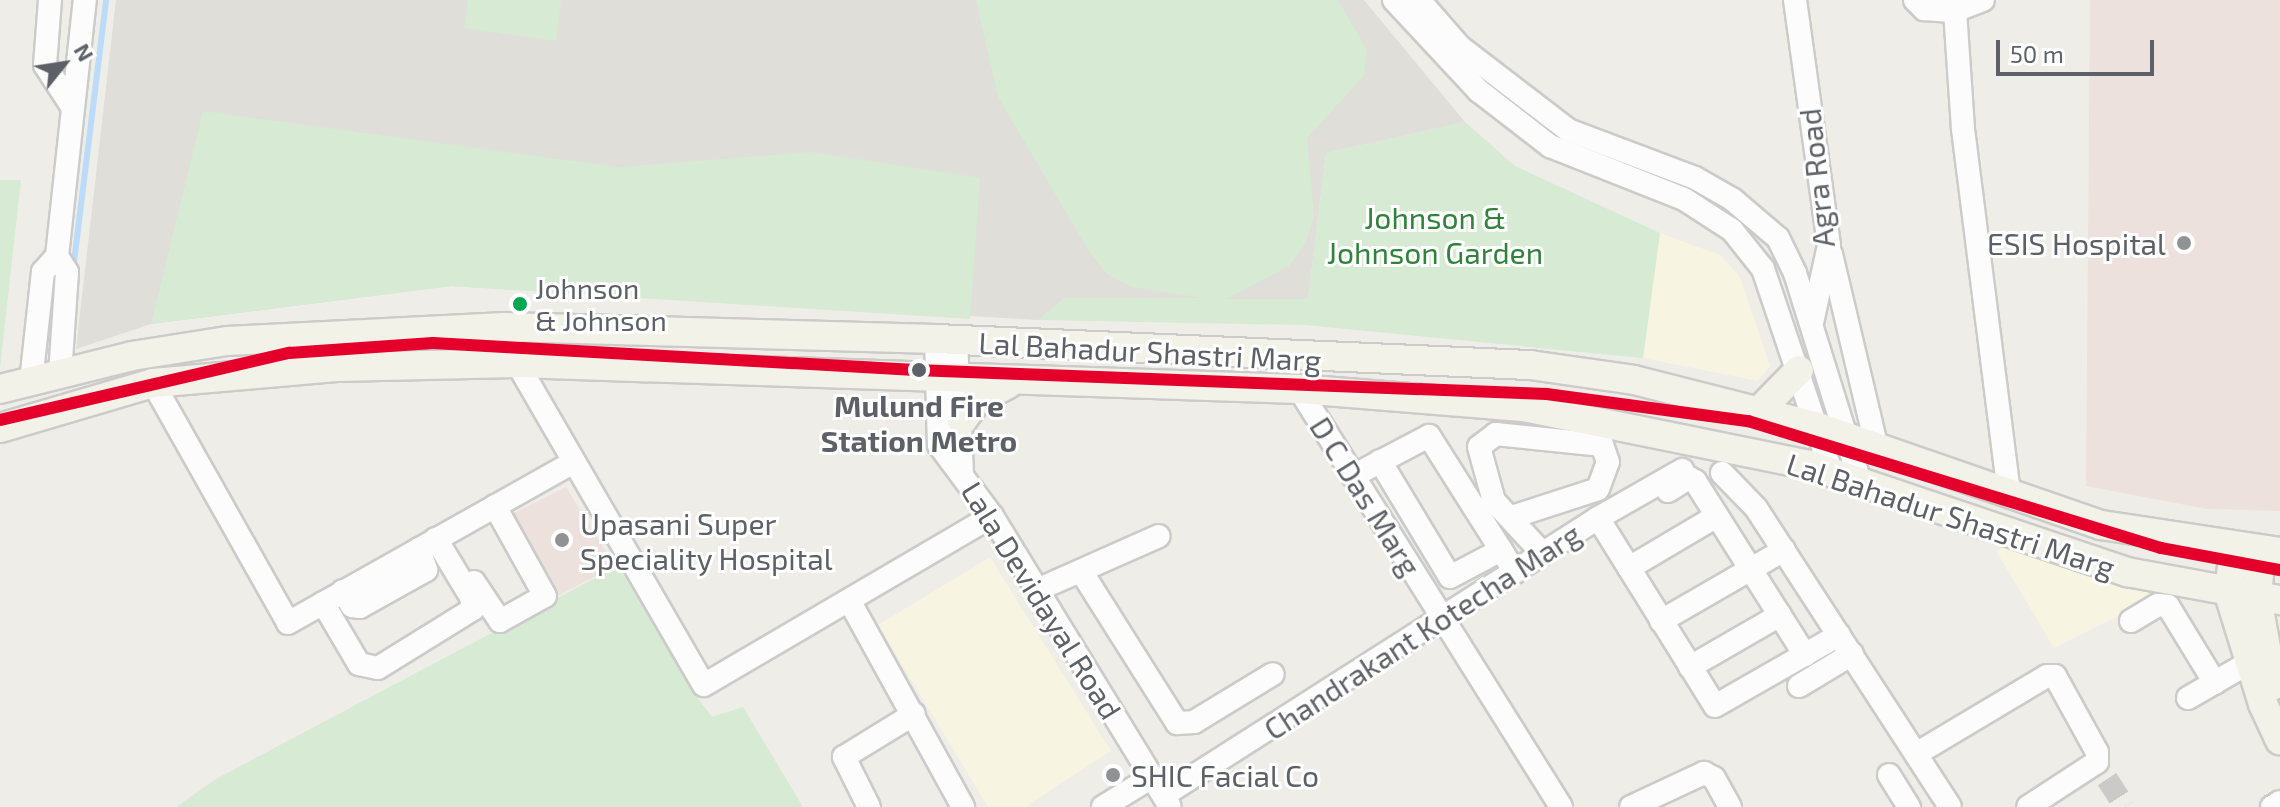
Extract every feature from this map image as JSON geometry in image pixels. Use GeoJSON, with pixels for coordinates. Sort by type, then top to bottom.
{"type":"FeatureCollection","features":[{"type":"Feature","properties":{"kind":"main road","name":"Lal Bahadur Shastri Marg"},"geometry":{"type":"LineString","coordinates":[[0,389],[227,341],[505,327],[946,340],[1530,365],[1634,380],[1847,435],[2101,525],[2259,550]]}},
{"type":"Feature","properties":{"kind":"main road"},"geometry":{"type":"LineString","coordinates":[[1759,411],[1795,358]]}},
{"type":"Feature","properties":{"kind":"main road","name":"Lal Bahadur Shastri Marg"},"geometry":{"type":"LineString","coordinates":[[0,428],[153,383],[254,370],[517,363],[947,380],[1299,389],[1524,407],[1831,471],[2127,572],[2229,594],[2269,599]]}},
{"type":"Feature","properties":{"kind":"main road"},"geometry":{"type":"LineString","coordinates":[[962,421],[976,401],[1012,382]]}},
{"type":"Feature","properties":{"kind":"main road"},"geometry":{"type":"LineString","coordinates":[[2259,550],[2229,594],[2250,662],[2278,733]]}},
{"type":"Feature","properties":{"kind":"main road"},"geometry":{"type":"LineString","coordinates":[[2259,550],[2269,599],[2278,691],[2278,733]]}},
{"type":"Feature","properties":{"kind":"street"},"geometry":{"type":"LineString","coordinates":[[50,0],[45,65],[73,108]]}},
{"type":"Feature","properties":{"kind":"street"},"geometry":{"type":"LineString","coordinates":[[31,382],[43,272],[57,256],[85,0]]}},
{"type":"Feature","properties":{"kind":"street"},"geometry":{"type":"LineString","coordinates":[[1394,0],[1445,58],[1512,118],[1550,146],[1684,199],[1732,230],[1763,269],[1831,471]]}},
{"type":"Feature","properties":{"kind":"street"},"geometry":{"type":"LineString","coordinates":[[1419,0],[1499,80],[1568,130],[1695,178],[1732,199],[1778,238],[1812,323],[1860,482]]}},
{"type":"Feature","properties":{"kind":"street","name":"Agra Road"},"geometry":{"type":"LineString","coordinates":[[1795,0],[1829,245],[1812,323],[1795,358]]}},
{"type":"Feature","properties":{"kind":"street"},"geometry":{"type":"LineString","coordinates":[[1915,0],[1924,9],[1955,11],[1983,0]]}},
{"type":"Feature","properties":{"kind":"street"},"geometry":{"type":"LineString","coordinates":[[1955,11],[1963,129],[2009,492]]}},
{"type":"Feature","properties":{"kind":"street"},"geometry":{"type":"LineString","coordinates":[[1600,168],[1606,146]]}},
{"type":"Feature","properties":{"kind":"street"},"geometry":{"type":"LineString","coordinates":[[1829,245],[1876,445]]}},
{"type":"Feature","properties":{"kind":"street"},"geometry":{"type":"LineString","coordinates":[[57,256],[67,272],[60,375]]}},
{"type":"Feature","properties":{"kind":"street"},"geometry":{"type":"LineString","coordinates":[[505,327],[517,363],[704,685],[992,516]]}},
{"type":"Feature","properties":{"kind":"street","name":"Lala Devidayal Road"},"geometry":{"type":"LineString","coordinates":[[946,340],[947,380],[939,445],[962,471],[992,516],[1162,793]]}},
{"type":"Feature","properties":{"kind":"street"},"geometry":{"type":"LineString","coordinates":[[947,380],[962,421],[962,471]]}},
{"type":"Feature","properties":{"kind":"street"},"geometry":{"type":"LineString","coordinates":[[153,383],[288,623],[345,595],[574,462]]}},
{"type":"Feature","properties":{"kind":"street","name":"D C Das Marg"},"geometry":{"type":"LineString","coordinates":[[1299,389],[1561,807]]}},
{"type":"Feature","properties":{"kind":"street"},"geometry":{"type":"LineString","coordinates":[[1512,517],[1598,489],[1608,462],[1602,445],[1496,434],[1485,440],[1478,453],[1488,490],[1543,554]]}},
{"type":"Feature","properties":{"kind":"street"},"geometry":{"type":"LineString","coordinates":[[1353,476],[1429,436],[1515,572]]}},
{"type":"Feature","properties":{"kind":"street"},"geometry":{"type":"LineString","coordinates":[[1380,461],[1450,577],[1501,550]]}},
{"type":"Feature","properties":{"kind":"street","name":"Chandrakant Kotecha Marg"},"geometry":{"type":"LineString","coordinates":[[1103,807],[1162,793],[1543,554],[1602,523],[1682,470]]}},
{"type":"Feature","properties":{"kind":"street"},"geometry":{"type":"LineString","coordinates":[[1722,473],[1756,508],[1844,650],[1876,712],[1916,754],[1950,807]]}},
{"type":"Feature","properties":{"kind":"street"},"geometry":{"type":"LineString","coordinates":[[1805,655],[1717,516],[1689,478],[1602,523],[1712,704],[1719,706],[1805,655],[1844,650]]}},
{"type":"Feature","properties":{"kind":"street"},"geometry":{"type":"LineString","coordinates":[[435,544],[496,618],[503,621],[545,593],[497,509]]}},
{"type":"Feature","properties":{"kind":"street"},"geometry":{"type":"LineString","coordinates":[[1629,568],[1717,516]]}},
{"type":"Feature","properties":{"kind":"street"},"geometry":{"type":"LineString","coordinates":[[1037,590],[1159,536]]}},
{"type":"Feature","properties":{"kind":"street"},"geometry":{"type":"LineString","coordinates":[[325,606],[359,664],[378,668],[473,609],[471,597],[435,544]]}},
{"type":"Feature","properties":{"kind":"street"},"geometry":{"type":"LineString","coordinates":[[1658,616],[1781,545]]}},
{"type":"Feature","properties":{"kind":"street"},"geometry":{"type":"LineString","coordinates":[[1081,571],[1177,723],[1194,722],[1273,674]]}},
{"type":"Feature","properties":{"kind":"street"},"geometry":{"type":"LineString","coordinates":[[850,602],[963,807]]}},
{"type":"Feature","properties":{"kind":"street"},"geometry":{"type":"LineString","coordinates":[[2131,621],[2158,605],[2168,606],[2215,683]]}},
{"type":"Feature","properties":{"kind":"street"},"geometry":{"type":"LineString","coordinates":[[1690,667],[1780,615]]}},
{"type":"Feature","properties":{"kind":"street"},"geometry":{"type":"LineString","coordinates":[[1799,686],[1844,650]]}},
{"type":"Feature","properties":{"kind":"street"},"geometry":{"type":"LineString","coordinates":[[2188,698],[2250,662]]}},
{"type":"Feature","properties":{"kind":"street"},"geometry":{"type":"LineString","coordinates":[[1916,754],[2047,676],[2055,676],[2097,752],[2097,762],[2028,807]]}},
{"type":"Feature","properties":{"kind":"street"},"geometry":{"type":"LineString","coordinates":[[869,807],[844,757],[914,714]]}},
{"type":"Feature","properties":{"kind":"street"},"geometry":{"type":"LineString","coordinates":[[1631,807],[1704,773],[1714,778],[1730,807]]}},
{"type":"Feature","properties":{"kind":"street"},"geometry":{"type":"LineString","coordinates":[[1889,775],[1909,807]]}},
{"type":"Feature","properties":{"kind":"street"},"geometry":{"type":"LineString","coordinates":[[2052,807],[2094,781],[2107,779]]}},
{"type":"Feature","properties":{"kind":"street"},"geometry":{"type":"LineString","coordinates":[[2272,807],[2280,802]]}},
{"type":"Feature","properties":{"kind":"shaded area","name":"Johnson & Johnson"},"geometry":{"type":"Polygon","coordinates":[[[116,0],[1364,0],[1465,122],[1326,153],[1308,300],[1065,298],[1039,320],[451,286],[151,324],[76,349],[116,0]]]}},
{"type":"Feature","properties":{"kind":"shaded area","name":"ESIS Hospital"},"geometry":{"type":"Polygon","coordinates":[[[2090,0],[2280,0],[2280,511],[2207,509],[2086,486],[2090,0]]]}},
{"type":"Feature","properties":{"kind":"shaded area"},"geometry":{"type":"Polygon","coordinates":[[[1660,233],[1720,255],[1740,277],[1770,366],[1758,381],[1643,358],[1660,233]]]}},
{"type":"Feature","properties":{"kind":"shaded area","name":"Upasani Super Speciality Hospital"},"geometry":{"type":"Polygon","coordinates":[[[566,487],[615,566],[552,599],[512,514],[566,487]]]}},
{"type":"Feature","properties":{"kind":"shaded area"},"geometry":{"type":"Polygon","coordinates":[[[2010,545],[2159,596],[2054,648],[1996,551],[2010,545]]]}},
{"type":"Feature","properties":{"kind":"shaded area"},"geometry":{"type":"Polygon","coordinates":[[[990,557],[1111,751],[1025,807],[988,807],[878,625],[990,557]]]}},
{"type":"Feature","properties":{"kind":"green space"},"geometry":{"type":"Polygon","coordinates":[[[468,0],[561,0],[556,41],[464,28],[468,0]]]}},
{"type":"Feature","properties":{"kind":"green space","name":"Johnson & Johnson Garden"},"geometry":{"type":"Polygon","coordinates":[[[976,0],[1338,0],[1367,50],[1364,76],[1307,138],[1314,217],[1305,244],[1289,266],[1226,299],[1308,299],[1326,153],[1465,122],[1515,166],[1660,233],[1643,358],[1305,325],[1039,320],[1065,298],[1202,298],[1131,287],[1107,274],[1090,253],[998,97],[976,0]]]}},
{"type":"Feature","properties":{"kind":"green space"},"geometry":{"type":"Polygon","coordinates":[[[203,111],[618,167],[811,152],[980,178],[970,319],[451,286],[151,324],[203,111]]]}},
{"type":"Feature","properties":{"kind":"green space"},"geometry":{"type":"Polygon","coordinates":[[[0,180],[21,180],[0,368],[0,180]]]}},
{"type":"Feature","properties":{"kind":"green space"},"geometry":{"type":"Polygon","coordinates":[[[618,566],[694,693],[712,717],[743,707],[803,807],[176,807],[216,779],[618,566]]]}},
{"type":"Feature","properties":{"kind":"waterway"},"geometry":{"type":"LineString","coordinates":[[73,270],[106,0]]}},
{"type":"Feature","properties":{"kind":"tunnel"},"geometry":{"type":"LineString","coordinates":[[2107,779],[2125,807]]}},
{"type":"Feature","properties":{"kind":"transit line"},"geometry":{"type":"LineString","coordinates":[[0,420],[289,353],[433,343],[915,370],[1547,394],[1748,421],[2161,548],[2280,570]]}},
{"type":"Feature","properties":{"kind":"place","name":"ESIS Hospital"},"geometry":{"type":"Point","coordinates":[2184,243]}},
{"type":"Feature","properties":{"kind":"place","name":"Johnson & Johnson"},"geometry":{"type":"Point","coordinates":[520,304]}},
{"type":"Feature","properties":{"kind":"place","name":"Mulund Fire Station Metro"},"geometry":{"type":"Point","coordinates":[919,370]}},
{"type":"Feature","properties":{"kind":"place","name":"Upasani Super Speciality Hospital"},"geometry":{"type":"Point","coordinates":[562,540]}},
{"type":"Feature","properties":{"kind":"place","name":"SHIC Facial Co"},"geometry":{"type":"Point","coordinates":[1113,775]}}]}
